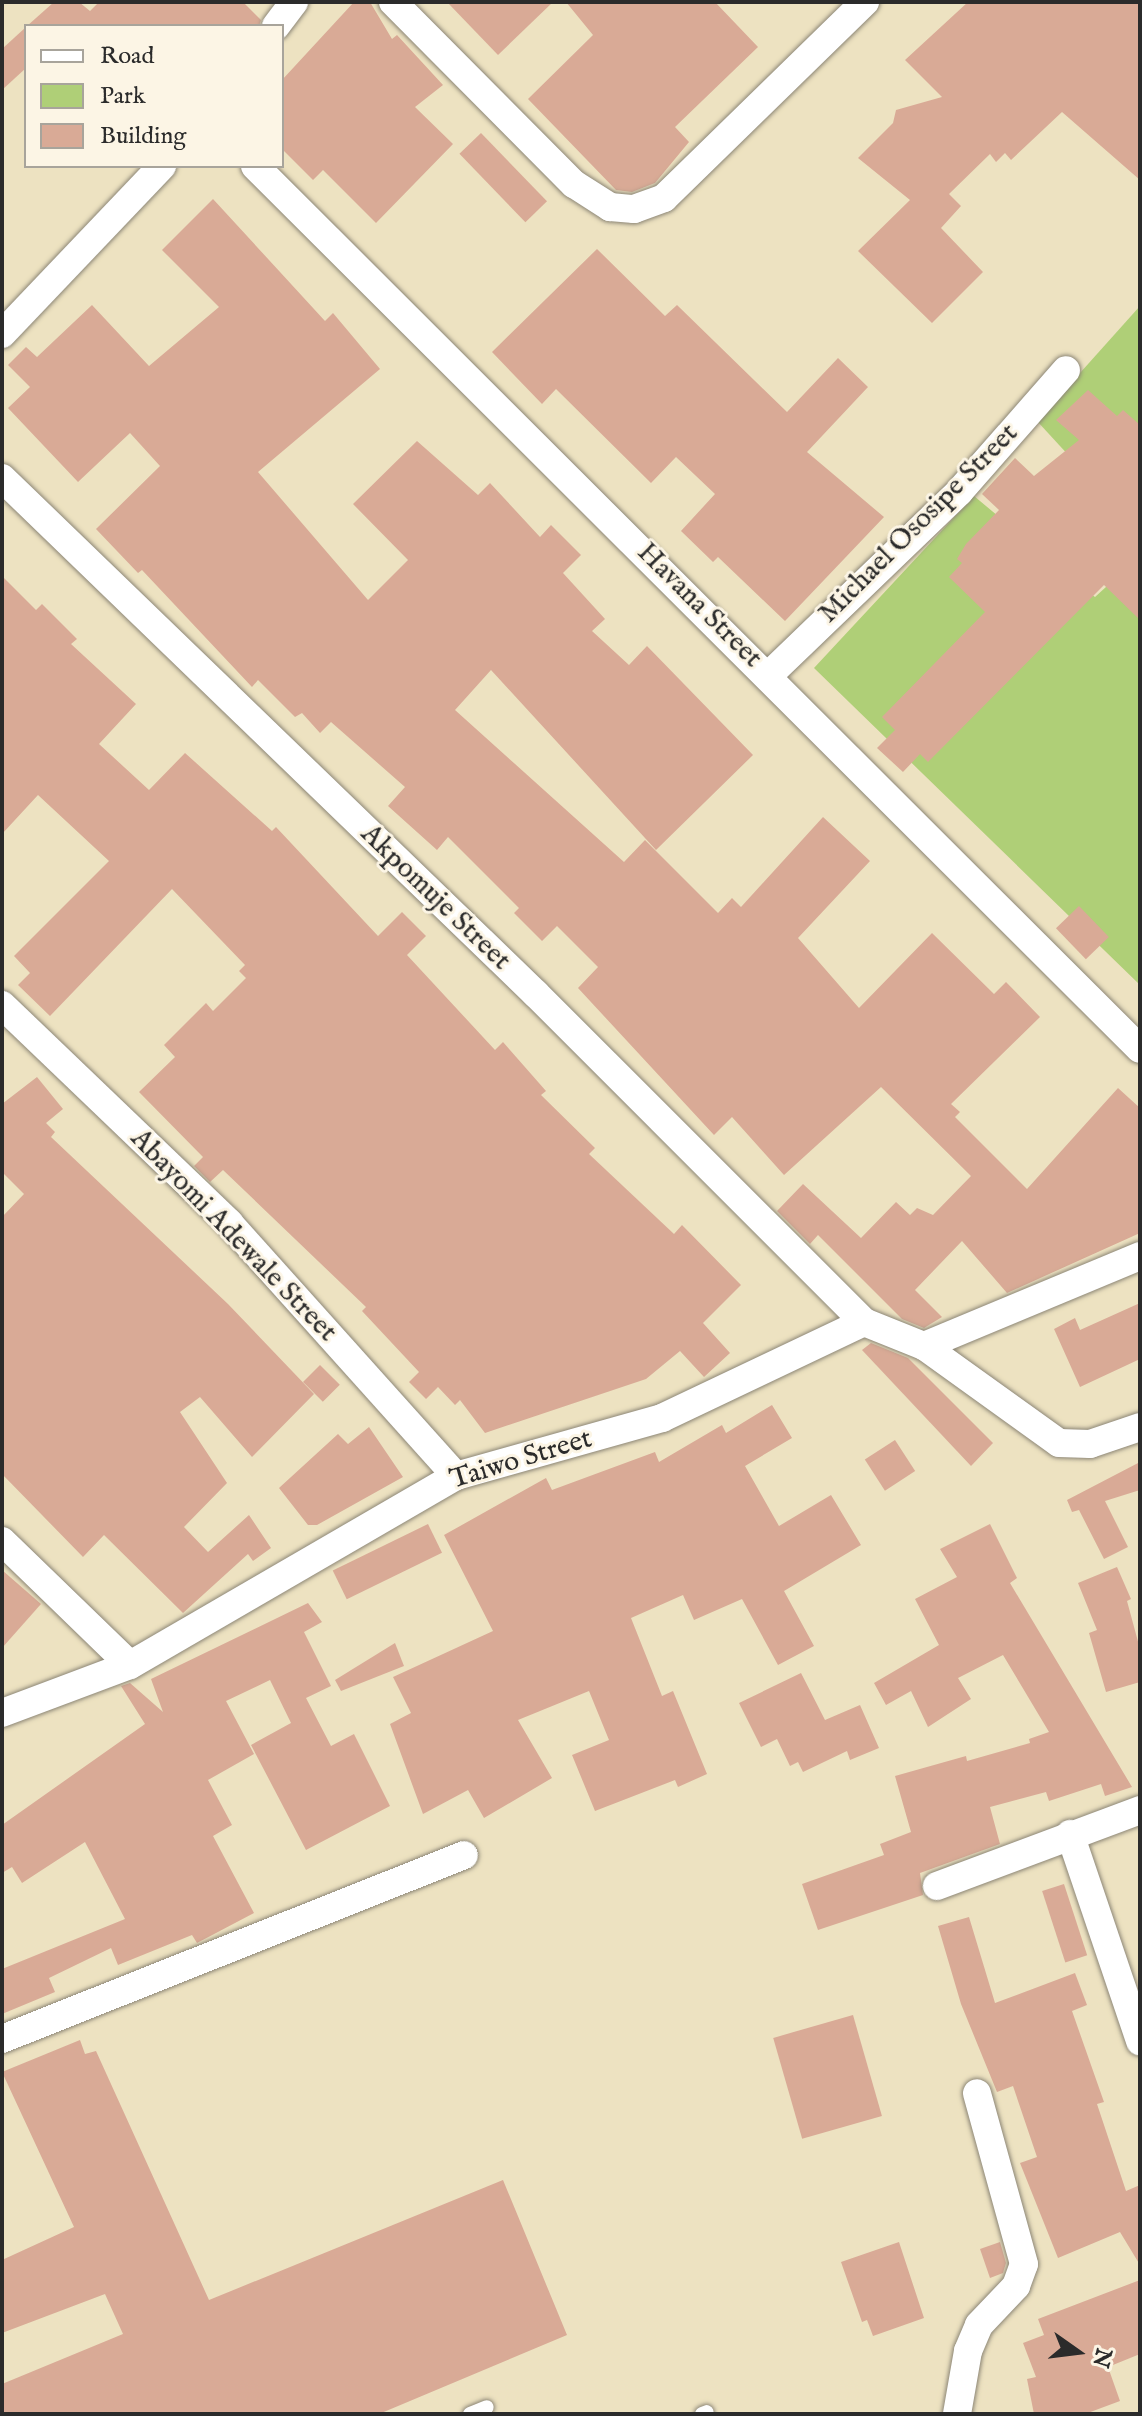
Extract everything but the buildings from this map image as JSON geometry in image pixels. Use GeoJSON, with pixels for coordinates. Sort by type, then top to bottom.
{"type":"FeatureCollection","features":[{"type":"Feature","properties":{"kind":"street"},"geometry":{"type":"LineString","coordinates":[[278,24],[294,2]]}},
{"type":"Feature","properties":{"kind":"street"},"geometry":{"type":"LineString","coordinates":[[393,2],[574,184],[610,207],[634,209],[664,198],[865,2]]}},
{"type":"Feature","properties":{"kind":"street"},"geometry":{"type":"LineString","coordinates":[[2,334],[160,168]]}},
{"type":"Feature","properties":{"kind":"street","name":"Havana Street"},"geometry":{"type":"LineString","coordinates":[[257,168],[769,675],[1140,1049]]}},
{"type":"Feature","properties":{"kind":"street","name":"Michael Ososipe Street"},"geometry":{"type":"LineString","coordinates":[[769,675],[959,492],[1066,370]]}},
{"type":"Feature","properties":{"kind":"street","name":"Akpomuje Street"},"geometry":{"type":"LineString","coordinates":[[2,478],[536,994],[864,1322]]}},
{"type":"Feature","properties":{"kind":"street","name":"Abayomi Adewale Street"},"geometry":{"type":"LineString","coordinates":[[2,1005],[229,1223],[456,1476]]}},
{"type":"Feature","properties":{"kind":"street"},"geometry":{"type":"LineString","coordinates":[[924,1346],[1140,1256]]}},
{"type":"Feature","properties":{"kind":"street"},"geometry":{"type":"LineString","coordinates":[[864,1322],[924,1346],[1059,1443],[1090,1444],[1140,1427]]}},
{"type":"Feature","properties":{"kind":"street","name":"Taiwo Street"},"geometry":{"type":"LineString","coordinates":[[2,1713],[130,1665],[456,1476],[662,1418],[864,1322]]}},
{"type":"Feature","properties":{"kind":"street"},"geometry":{"type":"LineString","coordinates":[[2,1541],[130,1665]]}},
{"type":"Feature","properties":{"kind":"street"},"geometry":{"type":"LineString","coordinates":[[937,1886],[1140,1810]]}},
{"type":"Feature","properties":{"kind":"street"},"geometry":{"type":"LineString","coordinates":[[1070,1834],[1140,2041]]}},
{"type":"Feature","properties":{"kind":"street"},"geometry":{"type":"LineString","coordinates":[[2,2039],[464,1855]]}},
{"type":"Feature","properties":{"kind":"street"},"geometry":{"type":"LineString","coordinates":[[957,2414],[968,2351],[979,2325],[1016,2286],[1024,2264],[977,2093]]}},
{"type":"Feature","properties":{"kind":"lane"},"geometry":{"type":"LineString","coordinates":[[470,2414],[487,2407]]}},
{"type":"Feature","properties":{"kind":"green space"},"geometry":{"type":"Polygon","coordinates":[[[1140,306],[1140,533],[1037,421],[1140,306]]]}},
{"type":"Feature","properties":{"kind":"green space"},"geometry":{"type":"Polygon","coordinates":[[[974,496],[1095,597],[1140,556],[1140,985],[814,668],[974,496]]]}}]}
